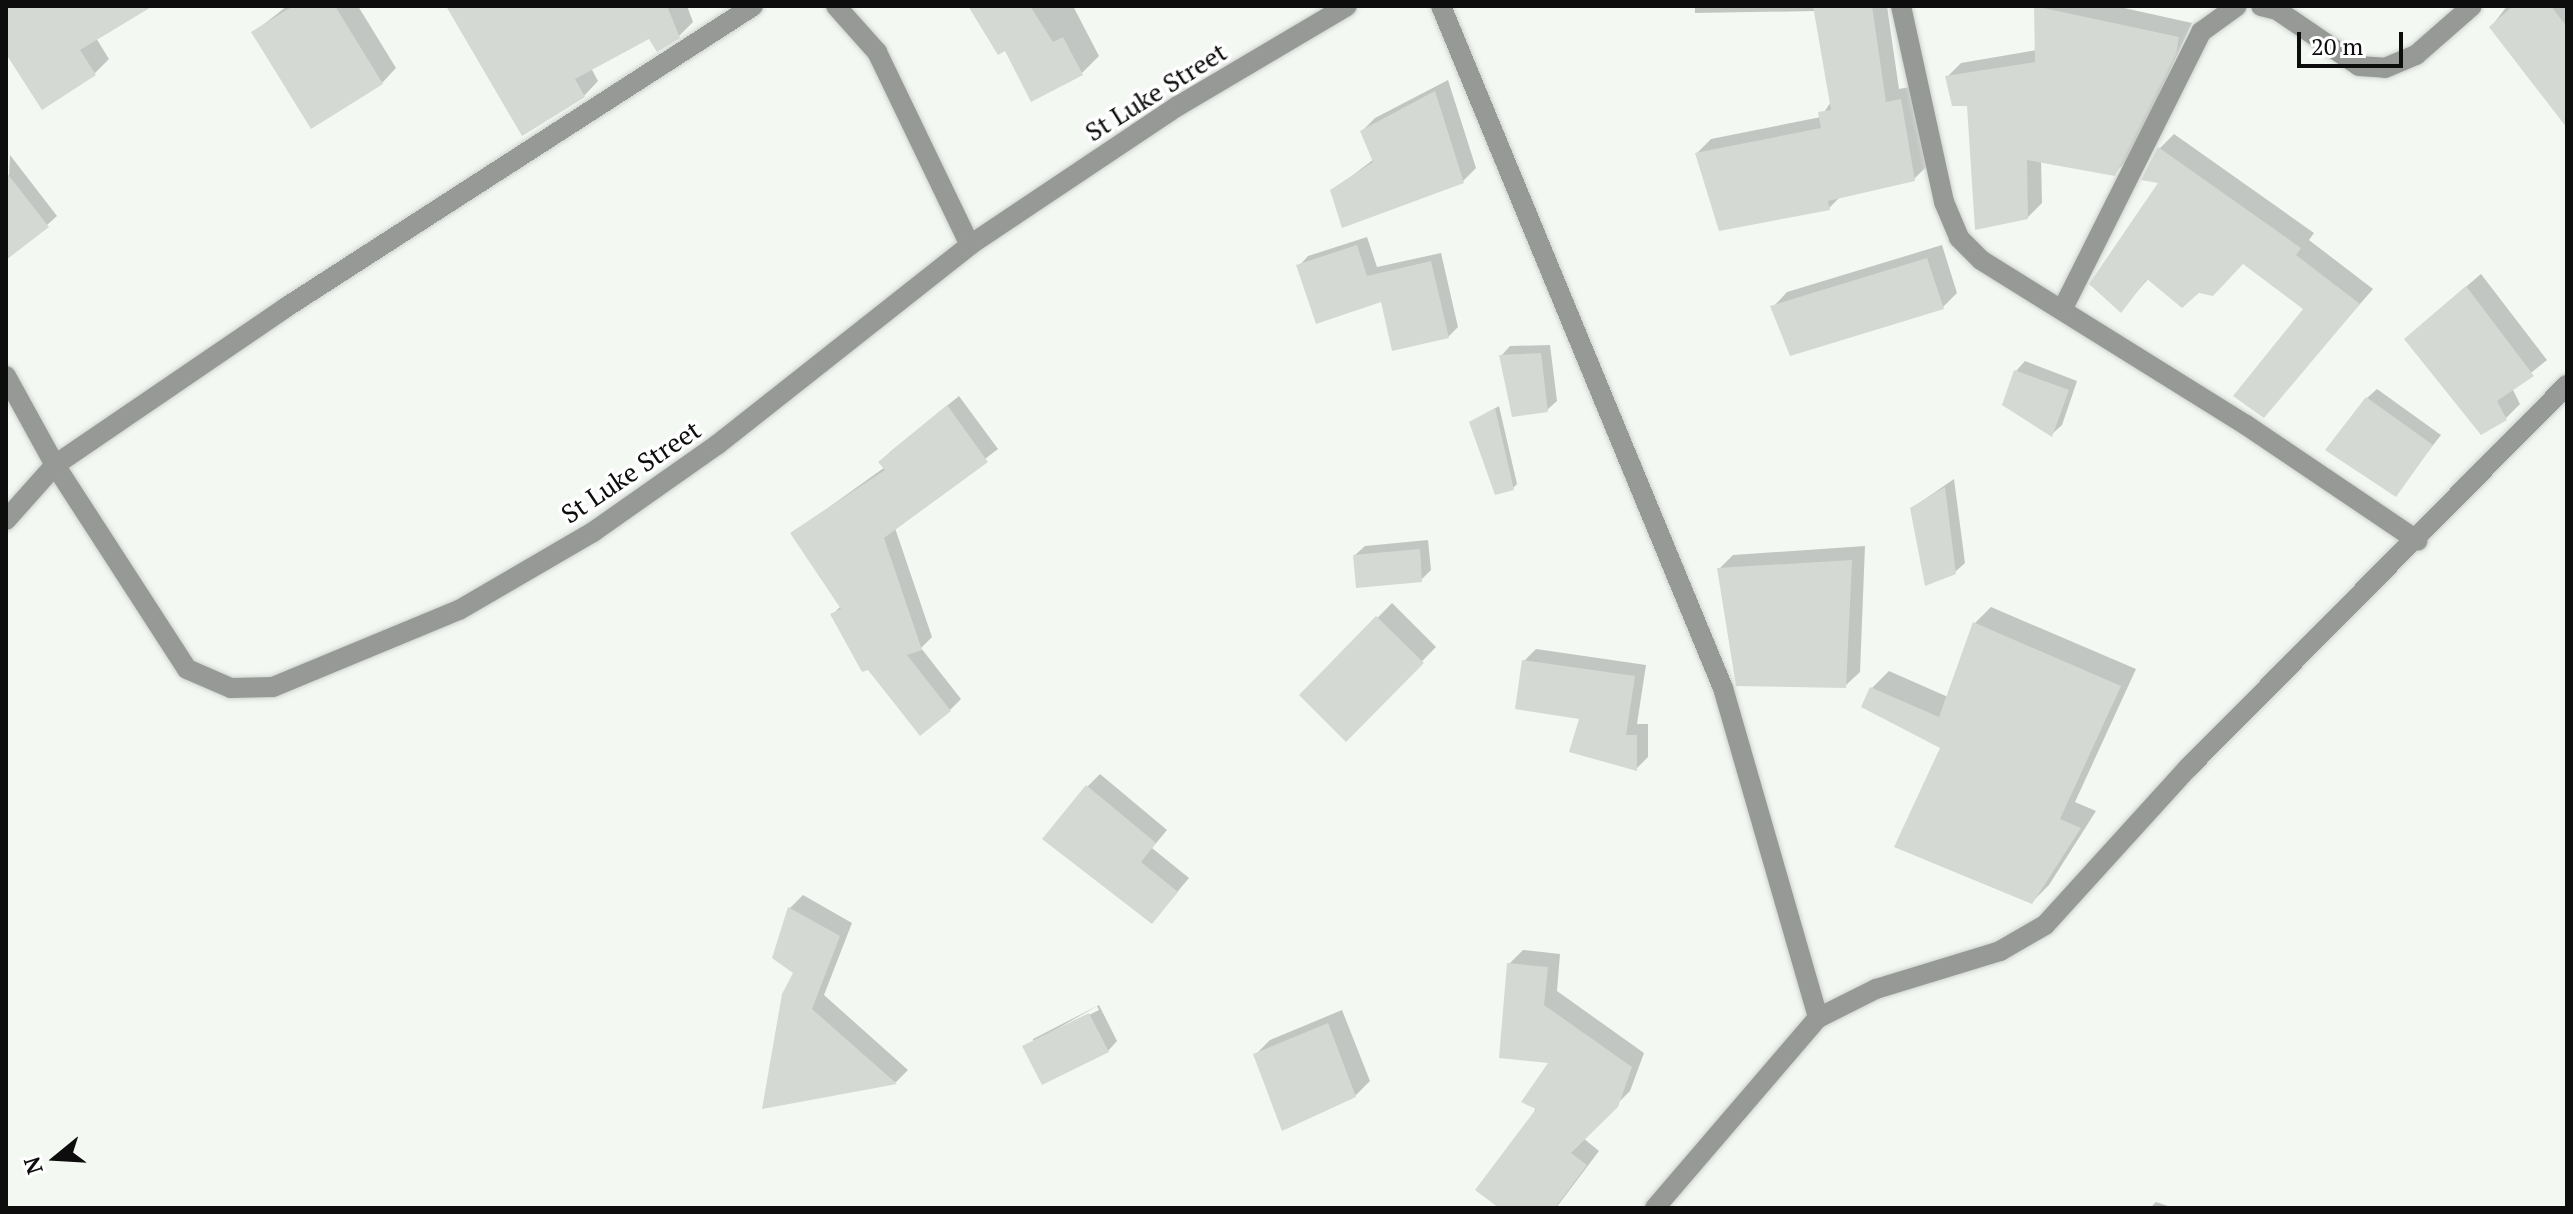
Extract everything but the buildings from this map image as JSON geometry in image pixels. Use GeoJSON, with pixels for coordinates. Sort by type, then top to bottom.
{"type":"FeatureCollection","features":[{"type":"Feature","properties":{"kind":"street"},"geometry":{"type":"LineString","coordinates":[[6,520],[55,465],[285,308],[753,6]]}},
{"type":"Feature","properties":{"kind":"street"},"geometry":{"type":"LineString","coordinates":[[836,6],[877,52],[970,245]]}},
{"type":"Feature","properties":{"kind":"street","name":"St Luke Street"},"geometry":{"type":"LineString","coordinates":[[6,376],[55,465],[187,669],[231,688],[273,687],[459,610],[593,532],[717,445],[970,245],[1178,106],[1347,6]]}},
{"type":"Feature","properties":{"kind":"street"},"geometry":{"type":"LineString","coordinates":[[1441,6],[1723,688],[1818,1018]]}},
{"type":"Feature","properties":{"kind":"street"},"geometry":{"type":"LineString","coordinates":[[1901,6],[1944,202],[1959,238],[1981,260],[2063,308],[2418,541]]}},
{"type":"Feature","properties":{"kind":"street"},"geometry":{"type":"LineString","coordinates":[[2063,308],[2201,32],[2237,6]]}},
{"type":"Feature","properties":{"kind":"street"},"geometry":{"type":"LineString","coordinates":[[2261,6],[2277,10],[2359,66],[2385,68],[2416,55],[2472,6]]}},
{"type":"Feature","properties":{"kind":"street"},"geometry":{"type":"LineString","coordinates":[[1655,1208],[1818,1018],[1876,989],[2000,951],[2045,925],[2188,768],[2418,541],[2567,385]]}}]}
